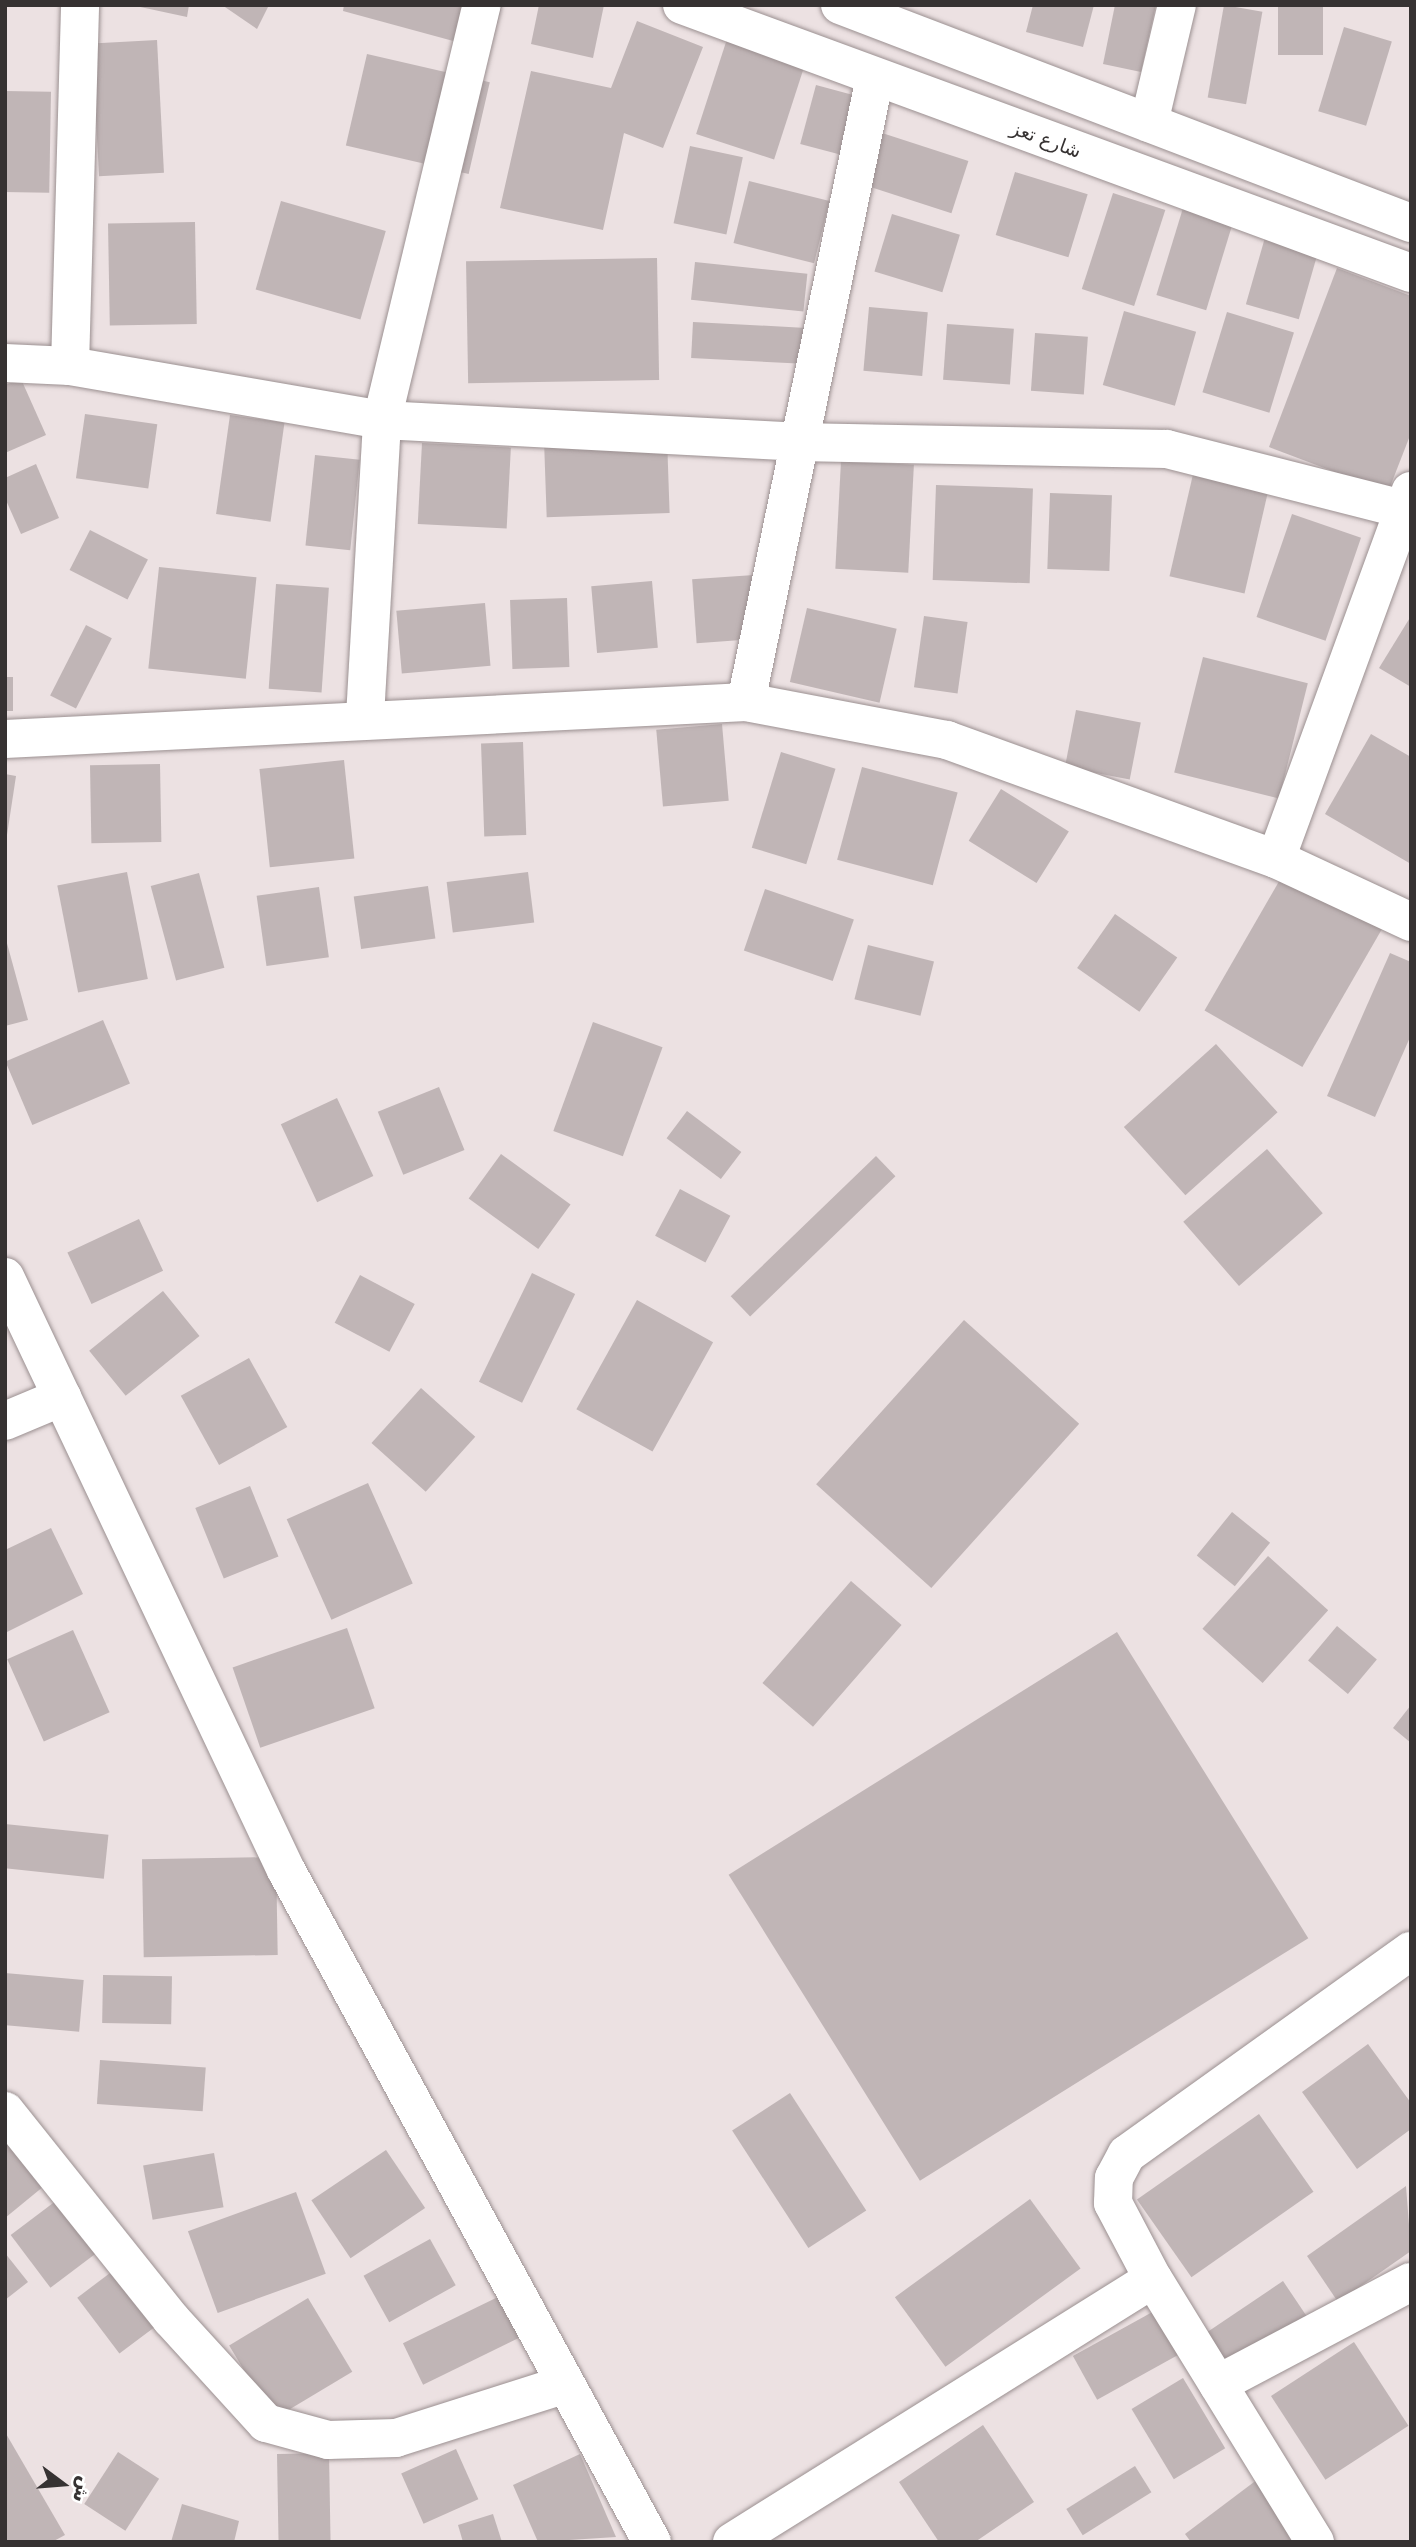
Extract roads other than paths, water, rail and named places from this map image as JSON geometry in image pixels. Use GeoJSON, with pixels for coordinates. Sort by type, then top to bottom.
{"type":"FeatureCollection","features":[{"type":"Feature","properties":{"kind":"street"},"geometry":{"type":"LineString","coordinates":[[70,366],[80,5]]}},
{"type":"Feature","properties":{"kind":"street"},"geometry":{"type":"LineString","coordinates":[[365,717],[382,420],[482,5]]}},
{"type":"Feature","properties":{"kind":"street","name":"شارع تعز"},"geometry":{"type":"LineString","coordinates":[[682,5],[1411,273]]}},
{"type":"Feature","properties":{"kind":"street"},"geometry":{"type":"LineString","coordinates":[[840,5],[894,15],[1149,123],[1411,223]]}},
{"type":"Feature","properties":{"kind":"street"},"geometry":{"type":"LineString","coordinates":[[1149,123],[1177,5]]}},
{"type":"Feature","properties":{"kind":"street"},"geometry":{"type":"LineString","coordinates":[[746,702],[797,442],[875,77]]}},
{"type":"Feature","properties":{"kind":"street"},"geometry":{"type":"LineString","coordinates":[[5,363],[70,366],[382,420],[797,442],[1167,449],[1409,503],[1276,859]]}},
{"type":"Feature","properties":{"kind":"street"},"geometry":{"type":"LineString","coordinates":[[5,739],[365,717],[746,702],[947,740],[1276,859],[1411,922]]}},
{"type":"Feature","properties":{"kind":"street"},"geometry":{"type":"LineString","coordinates":[[5,1277],[286,1870],[652,2542]]}},
{"type":"Feature","properties":{"kind":"street"},"geometry":{"type":"LineString","coordinates":[[5,1422],[62,1397]]}},
{"type":"Feature","properties":{"kind":"street"},"geometry":{"type":"LineString","coordinates":[[1315,2542],[1153,2279],[1113,2203],[1114,2178],[1127,2154],[1411,1951]]}},
{"type":"Feature","properties":{"kind":"street"},"geometry":{"type":"LineString","coordinates":[[5,2111],[171,2319],[266,2423],[328,2440],[396,2438],[566,2384]]}},
{"type":"Feature","properties":{"kind":"street"},"geometry":{"type":"LineString","coordinates":[[733,2542],[1153,2279]]}},
{"type":"Feature","properties":{"kind":"street"},"geometry":{"type":"LineString","coordinates":[[1218,2384],[1411,2282]]}}]}
